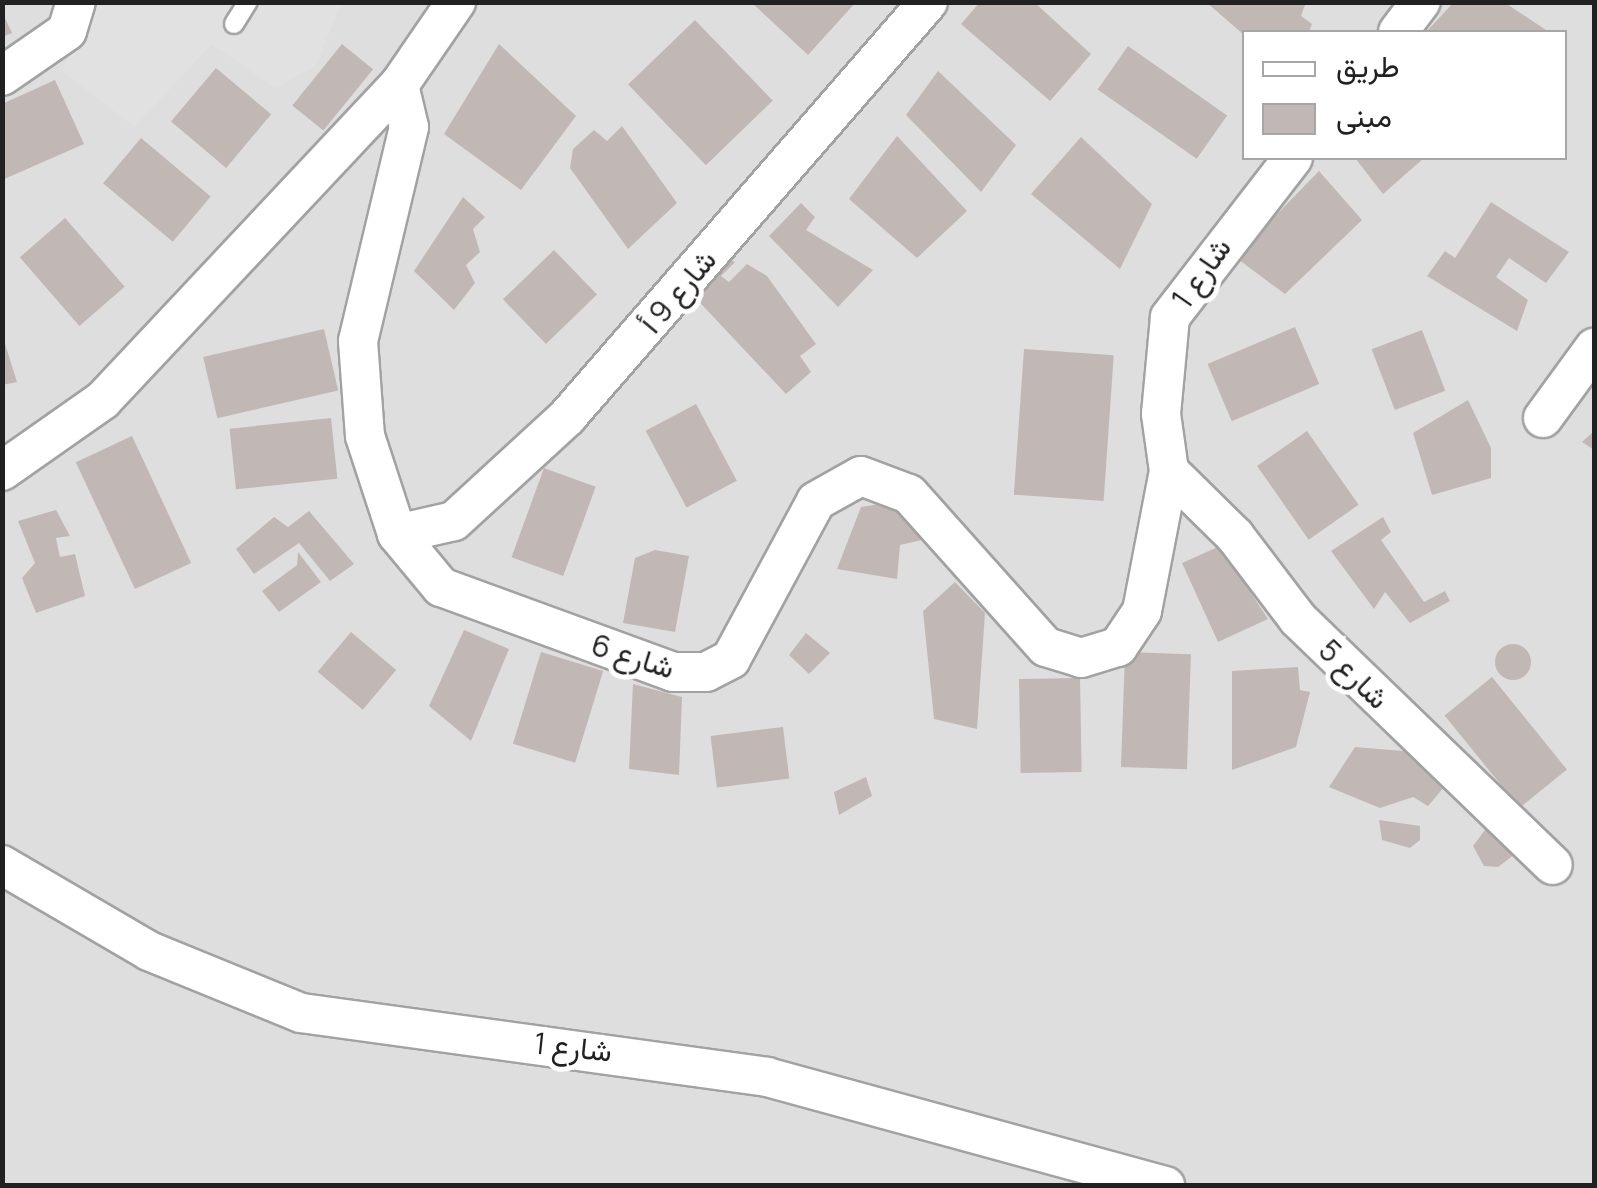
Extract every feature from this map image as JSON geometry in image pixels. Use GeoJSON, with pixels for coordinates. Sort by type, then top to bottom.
{"type":"FeatureCollection","features":[{"type":"Feature","properties":{"kind":"street"},"geometry":{"type":"LineString","coordinates":[[2,76],[67,31],[76,2]]}},
{"type":"Feature","properties":{"kind":"street"},"geometry":{"type":"LineString","coordinates":[[2,471],[103,400],[399,85],[456,2]]}},
{"type":"Feature","properties":{"kind":"street","name":"شارع 9 أ"},"geometry":{"type":"LineString","coordinates":[[397,534],[454,522],[567,417],[928,2]]}},
{"type":"Feature","properties":{"kind":"street"},"geometry":{"type":"LineString","coordinates":[[1400,30],[1421,2]]}},
{"type":"Feature","properties":{"kind":"street","name":"شارع 6"},"geometry":{"type":"LineString","coordinates":[[399,85],[409,127],[358,342],[365,436],[397,534],[441,587],[480,606],[673,672],[706,672],[742,643],[816,501],[861,476],[909,494],[1030,632],[1081,658],[1110,652],[1136,628],[1169,471]]}},
{"type":"Feature","properties":{"kind":"street","name":"شارع 1"},"geometry":{"type":"LineString","coordinates":[[1169,471],[1160,414],[1170,317],[1292,160]]}},
{"type":"Feature","properties":{"kind":"street"},"geometry":{"type":"LineString","coordinates":[[1543,418],[1594,348]]}},
{"type":"Feature","properties":{"kind":"street","name":"شارع 5"},"geometry":{"type":"LineString","coordinates":[[1169,471],[1235,536],[1298,619],[1553,865]]}},
{"type":"Feature","properties":{"kind":"street","name":"شارع 1"},"geometry":{"type":"LineString","coordinates":[[2,865],[149,951],[301,1013],[767,1077],[1165,1186]]}},
{"type":"Feature","properties":{"kind":"lane"},"geometry":{"type":"LineString","coordinates":[[234,24],[248,2]]}},
{"type":"Feature","properties":{"kind":"shaded area"},"geometry":{"type":"Polygon","coordinates":[[[3,3],[1594,3],[1594,1185],[3,1185],[3,3]]]}},
{"type":"Feature","properties":{"kind":"shaded area"},"geometry":{"type":"Polygon","coordinates":[[[96,3],[341,5],[315,66],[275,88],[212,44],[134,127],[62,71],[96,3]]]}},
{"type":"Feature","properties":{"kind":"building"},"geometry":{"type":"Polygon","coordinates":[[[751,2],[856,2],[808,55],[751,2]]]}},
{"type":"Feature","properties":{"kind":"building"},"geometry":{"type":"Polygon","coordinates":[[[980,2],[1034,2],[1091,54],[1050,101],[961,24],[980,2]]]}},
{"type":"Feature","properties":{"kind":"building"},"geometry":{"type":"Polygon","coordinates":[[[1206,2],[1306,2],[1301,16],[1312,24],[1310,30],[1242,30],[1242,33],[1206,2]]]}},
{"type":"Feature","properties":{"kind":"building"},"geometry":{"type":"Polygon","coordinates":[[[1454,2],[1504,2],[1546,30],[1428,30],[1454,2]]]}},
{"type":"Feature","properties":{"kind":"building"},"geometry":{"type":"Polygon","coordinates":[[[2,12],[12,33],[2,37],[2,12]]]}},
{"type":"Feature","properties":{"kind":"building"},"geometry":{"type":"Polygon","coordinates":[[[695,20],[773,101],[706,165],[628,85],[695,20]]]}},
{"type":"Feature","properties":{"kind":"building"},"geometry":{"type":"Polygon","coordinates":[[[342,44],[373,69],[323,131],[292,105],[342,44]]]}},
{"type":"Feature","properties":{"kind":"building"},"geometry":{"type":"Polygon","coordinates":[[[499,44],[576,116],[521,190],[444,134],[499,44]]]}},
{"type":"Feature","properties":{"kind":"building"},"geometry":{"type":"Polygon","coordinates":[[[1128,46],[1227,115],[1197,159],[1098,89],[1128,46]]]}},
{"type":"Feature","properties":{"kind":"building"},"geometry":{"type":"Polygon","coordinates":[[[216,68],[271,114],[226,168],[171,122],[216,68]]]}},
{"type":"Feature","properties":{"kind":"building"},"geometry":{"type":"Polygon","coordinates":[[[938,71],[1016,145],[981,192],[906,115],[938,71]]]}},
{"type":"Feature","properties":{"kind":"building"},"geometry":{"type":"Polygon","coordinates":[[[55,80],[84,144],[2,180],[2,104],[55,80]]]}},
{"type":"Feature","properties":{"kind":"building"},"geometry":{"type":"Polygon","coordinates":[[[622,126],[677,203],[628,249],[570,168],[573,149],[594,130],[607,141],[622,126]]]}},
{"type":"Feature","properties":{"kind":"building"},"geometry":{"type":"Polygon","coordinates":[[[897,136],[967,211],[917,258],[849,199],[897,136]]]}},
{"type":"Feature","properties":{"kind":"building"},"geometry":{"type":"Polygon","coordinates":[[[1081,137],[1152,204],[1120,269],[1031,194],[1081,137]]]}},
{"type":"Feature","properties":{"kind":"building"},"geometry":{"type":"Polygon","coordinates":[[[141,138],[211,196],[173,242],[103,183],[141,138]]]}},
{"type":"Feature","properties":{"kind":"building"},"geometry":{"type":"Polygon","coordinates":[[[1357,160],[1422,160],[1383,194],[1357,160]]]}},
{"type":"Feature","properties":{"kind":"building"},"geometry":{"type":"Polygon","coordinates":[[[1319,171],[1362,220],[1285,294],[1235,257],[1319,171]]]}},
{"type":"Feature","properties":{"kind":"building"},"geometry":{"type":"Polygon","coordinates":[[[463,197],[485,217],[473,229],[480,252],[466,265],[475,283],[454,310],[414,271],[463,197]]]}},
{"type":"Feature","properties":{"kind":"building"},"geometry":{"type":"Polygon","coordinates":[[[1491,202],[1569,252],[1546,283],[1509,258],[1496,277],[1528,300],[1517,331],[1427,276],[1445,251],[1455,258],[1491,202]]]}},
{"type":"Feature","properties":{"kind":"building"},"geometry":{"type":"Polygon","coordinates":[[[801,203],[815,217],[806,230],[873,270],[838,307],[769,236],[801,203]]]}},
{"type":"Feature","properties":{"kind":"building"},"geometry":{"type":"Polygon","coordinates":[[[65,218],[125,287],[79,326],[20,257],[65,218]]]}},
{"type":"Feature","properties":{"kind":"building"},"geometry":{"type":"Polygon","coordinates":[[[554,250],[597,295],[546,344],[503,299],[554,250]]]}},
{"type":"Feature","properties":{"kind":"building"},"geometry":{"type":"Polygon","coordinates":[[[724,256],[735,262],[721,276],[729,282],[747,264],[767,276],[816,344],[800,356],[811,372],[786,394],[690,292],[724,256]]]}},
{"type":"Feature","properties":{"kind":"building"},"geometry":{"type":"Polygon","coordinates":[[[1295,327],[1319,384],[1232,421],[1208,364],[1295,327]]]}},
{"type":"Feature","properties":{"kind":"building"},"geometry":{"type":"Polygon","coordinates":[[[324,329],[338,390],[217,418],[203,357],[324,329]]]}},
{"type":"Feature","properties":{"kind":"building"},"geometry":{"type":"Polygon","coordinates":[[[1422,330],[1445,391],[1395,410],[1372,349],[1422,330]]]}},
{"type":"Feature","properties":{"kind":"building"},"geometry":{"type":"Polygon","coordinates":[[[2,334],[17,382],[2,385],[2,334]]]}},
{"type":"Feature","properties":{"kind":"building"},"geometry":{"type":"Polygon","coordinates":[[[1024,349],[1114,355],[1104,501],[1014,495],[1024,349]]]}},
{"type":"Feature","properties":{"kind":"building"},"geometry":{"type":"Polygon","coordinates":[[[1468,400],[1491,448],[1491,478],[1432,495],[1413,433],[1468,400]]]}},
{"type":"Feature","properties":{"kind":"building"},"geometry":{"type":"Polygon","coordinates":[[[696,404],[737,481],[687,508],[646,431],[696,404]]]}},
{"type":"Feature","properties":{"kind":"building"},"geometry":{"type":"Polygon","coordinates":[[[331,418],[337,479],[236,489],[230,429],[331,418]]]}},
{"type":"Feature","properties":{"kind":"building"},"geometry":{"type":"Polygon","coordinates":[[[1307,431],[1359,505],[1309,540],[1257,466],[1307,431]]]}},
{"type":"Feature","properties":{"kind":"building"},"geometry":{"type":"Polygon","coordinates":[[[1594,431],[1594,450],[1582,442],[1594,431]]]}},
{"type":"Feature","properties":{"kind":"building"},"geometry":{"type":"Polygon","coordinates":[[[132,436],[191,563],[135,589],[76,462],[132,436]]]}},
{"type":"Feature","properties":{"kind":"building"},"geometry":{"type":"Polygon","coordinates":[[[544,468],[596,487],[563,576],[512,557],[544,468]]]}},
{"type":"Feature","properties":{"kind":"building"},"geometry":{"type":"Polygon","coordinates":[[[899,501],[922,540],[900,545],[897,579],[837,569],[861,507],[899,501]]]}},
{"type":"Feature","properties":{"kind":"building"},"geometry":{"type":"Polygon","coordinates":[[[56,510],[70,536],[56,538],[60,557],[75,554],[85,596],[36,613],[22,578],[35,563],[18,521],[56,510]]]}},
{"type":"Feature","properties":{"kind":"building"},"geometry":{"type":"Polygon","coordinates":[[[309,511],[354,564],[330,581],[299,543],[254,574],[236,549],[274,517],[288,527],[309,511]]]}},
{"type":"Feature","properties":{"kind":"building"},"geometry":{"type":"Polygon","coordinates":[[[1383,517],[1391,532],[1381,540],[1424,602],[1445,591],[1450,601],[1410,623],[1385,592],[1374,609],[1331,551],[1383,517]]]}},
{"type":"Feature","properties":{"kind":"building"},"geometry":{"type":"Polygon","coordinates":[[[1220,546],[1268,619],[1218,642],[1182,563],[1220,546]]]}},
{"type":"Feature","properties":{"kind":"building"},"geometry":{"type":"Polygon","coordinates":[[[655,550],[689,556],[675,632],[623,623],[635,558],[655,550]]]}},
{"type":"Feature","properties":{"kind":"building"},"geometry":{"type":"Polygon","coordinates":[[[298,552],[321,582],[279,612],[262,591],[297,565],[298,552]]]}},
{"type":"Feature","properties":{"kind":"building"},"geometry":{"type":"Polygon","coordinates":[[[955,582],[985,613],[977,729],[934,719],[923,611],[955,582]]]}},
{"type":"Feature","properties":{"kind":"building"},"geometry":{"type":"Polygon","coordinates":[[[464,630],[509,649],[471,741],[429,706],[464,630]]]}},
{"type":"Feature","properties":{"kind":"building"},"geometry":{"type":"Polygon","coordinates":[[[351,632],[396,670],[363,710],[318,672],[351,632]]]}},
{"type":"Feature","properties":{"kind":"building"},"geometry":{"type":"Polygon","coordinates":[[[806,633],[830,653],[809,674],[789,655],[806,633]]]}},
{"type":"Feature","properties":{"kind":"building"},"geometry":{"type":"Polygon","coordinates":[[[1513,644],[1526,649],[1531,662],[1526,675],[1513,680],[1500,675],[1495,662],[1500,649],[1513,644]]]}},
{"type":"Feature","properties":{"kind":"building"},"geometry":{"type":"Polygon","coordinates":[[[541,652],[603,671],[575,763],[513,744],[541,652]]]}},
{"type":"Feature","properties":{"kind":"building"},"geometry":{"type":"Polygon","coordinates":[[[1125,652],[1191,654],[1187,769],[1121,767],[1125,652]]]}},
{"type":"Feature","properties":{"kind":"building"},"geometry":{"type":"Polygon","coordinates":[[[1298,667],[1300,690],[1310,692],[1296,747],[1232,770],[1232,671],[1298,667]]]}},
{"type":"Feature","properties":{"kind":"building"},"geometry":{"type":"Polygon","coordinates":[[[1492,677],[1567,769],[1519,808],[1445,715],[1492,677]]]}},
{"type":"Feature","properties":{"kind":"building"},"geometry":{"type":"Polygon","coordinates":[[[1080,678],[1082,772],[1021,773],[1019,679],[1080,678]]]}},
{"type":"Feature","properties":{"kind":"building"},"geometry":{"type":"Polygon","coordinates":[[[633,684],[682,697],[679,775],[629,769],[633,684]]]}},
{"type":"Feature","properties":{"kind":"building"},"geometry":{"type":"Polygon","coordinates":[[[783,727],[789,779],[717,788],[711,736],[783,727]]]}},
{"type":"Feature","properties":{"kind":"building"},"geometry":{"type":"Polygon","coordinates":[[[1355,747],[1415,752],[1445,786],[1428,806],[1413,797],[1380,808],[1329,787],[1355,747]]]}},
{"type":"Feature","properties":{"kind":"building"},"geometry":{"type":"Polygon","coordinates":[[[866,777],[872,796],[839,815],[834,792],[866,777]]]}},
{"type":"Feature","properties":{"kind":"building"},"geometry":{"type":"Polygon","coordinates":[[[1379,820],[1420,826],[1420,840],[1410,848],[1382,840],[1379,820]]]}},
{"type":"Feature","properties":{"kind":"building"},"geometry":{"type":"Polygon","coordinates":[[[1488,826],[1515,854],[1498,867],[1484,866],[1473,846],[1488,826]]]}}]}
